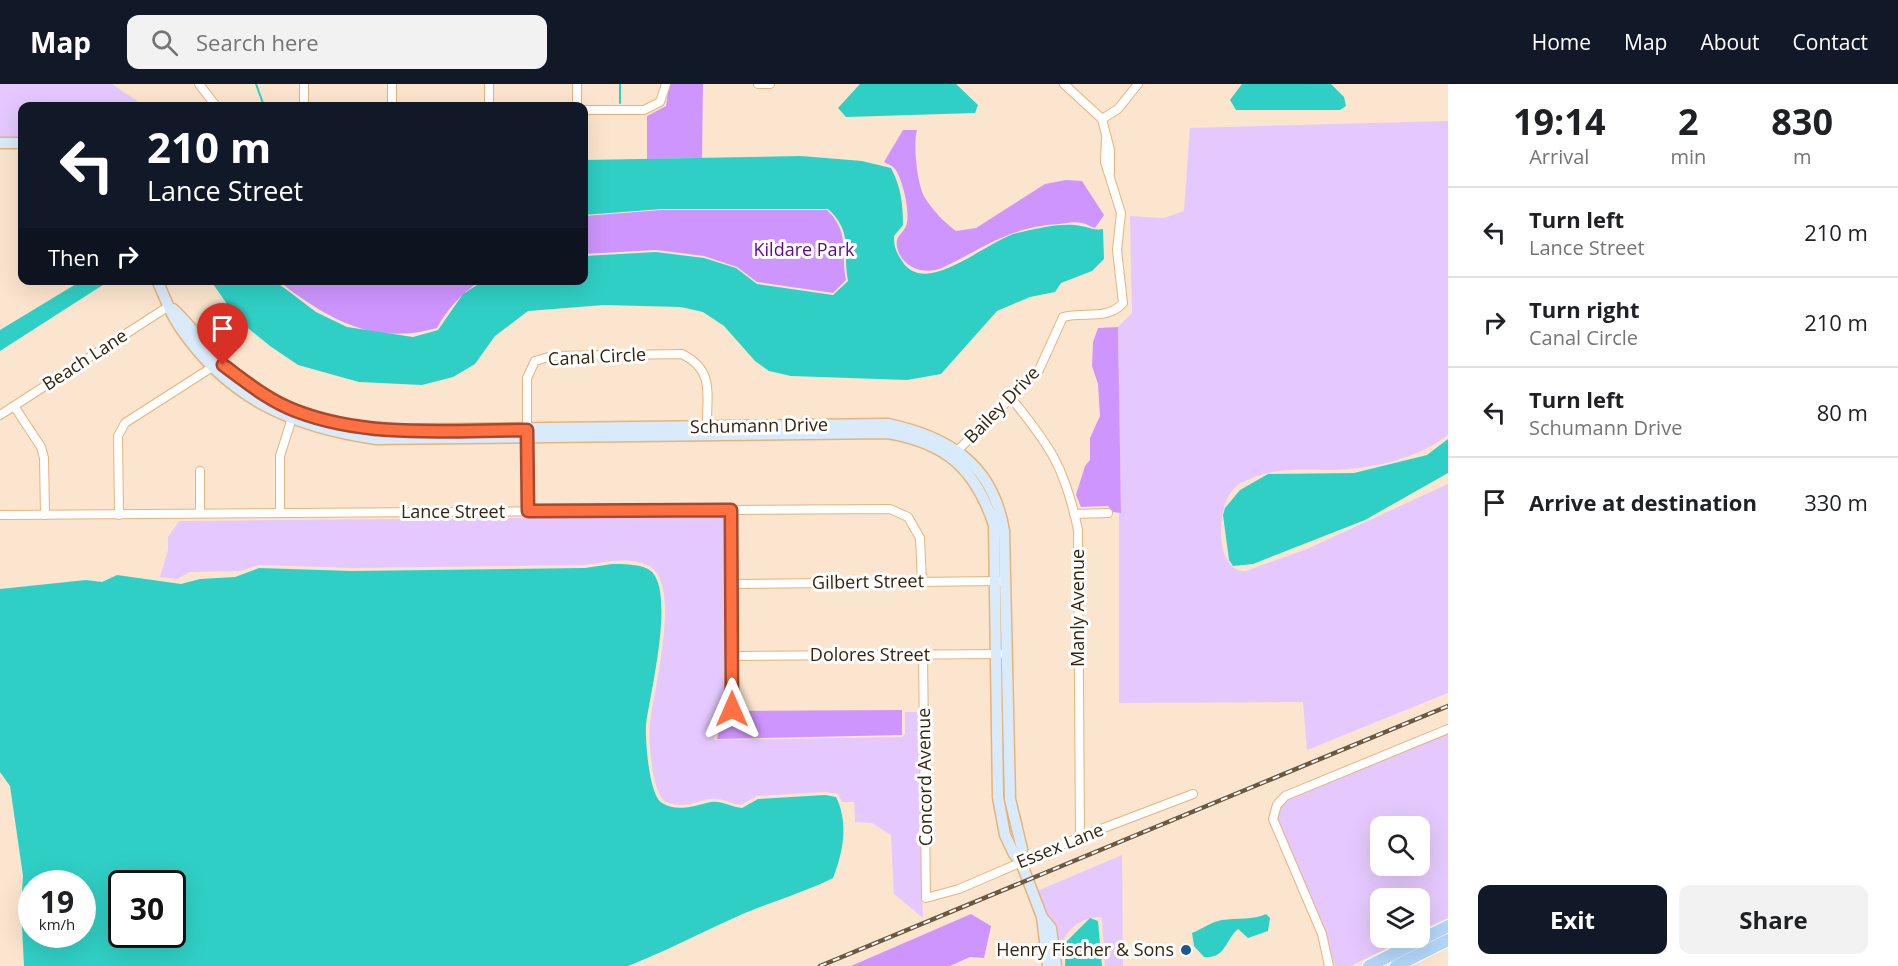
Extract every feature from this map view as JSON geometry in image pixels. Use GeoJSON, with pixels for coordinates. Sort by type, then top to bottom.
{"type":"FeatureCollection","features":[{"type":"Feature","properties":{"kind":"main road"},"geometry":{"type":"LineString","coordinates":[[1369,966],[1448,926]]}},
{"type":"Feature","properties":{"kind":"main road"},"geometry":{"type":"LineString","coordinates":[[1396,966],[1448,940]]}},
{"type":"Feature","properties":{"kind":"street"},"geometry":{"type":"LineString","coordinates":[[199,84],[213,102]]}},
{"type":"Feature","properties":{"kind":"street"},"geometry":{"type":"LineString","coordinates":[[304,84],[304,102]]}},
{"type":"Feature","properties":{"kind":"street"},"geometry":{"type":"LineString","coordinates":[[392,84],[392,102]]}},
{"type":"Feature","properties":{"kind":"street"},"geometry":{"type":"LineString","coordinates":[[489,84],[489,102]]}},
{"type":"Feature","properties":{"kind":"street"},"geometry":{"type":"LineString","coordinates":[[576,84],[577,102]]}},
{"type":"Feature","properties":{"kind":"street"},"geometry":{"type":"LineString","coordinates":[[588,110],[647,110],[660,102],[666,84]]}},
{"type":"Feature","properties":{"kind":"street"},"geometry":{"type":"LineString","coordinates":[[758,84],[770,84]]}},
{"type":"Feature","properties":{"kind":"street"},"geometry":{"type":"LineString","coordinates":[[1064,84],[1102,119],[1118,109],[1138,84]]}},
{"type":"Feature","properties":{"kind":"street","name":"Bailey Drive"},"geometry":{"type":"LineString","coordinates":[[954,453],[1039,370],[1063,317],[1074,314],[1108,314],[1123,303],[1118,250],[1121,213],[1104,150],[1106,139],[1102,119]]}},
{"type":"Feature","properties":{"kind":"street"},"geometry":{"type":"LineString","coordinates":[[0,143],[18,143]]}},
{"type":"Feature","properties":{"kind":"street","name":"Schumann Drive"},"geometry":{"type":"LineString","coordinates":[[159,285],[169,306],[216,365],[293,415],[375,430],[527,434],[707,432],[888,424],[932,436],[978,471],[996,500],[1004,531],[1001,581],[1004,796],[1022,849],[1021,862],[1042,917],[1048,966]]}},
{"type":"Feature","properties":{"kind":"street","name":"Beach Lane"},"geometry":{"type":"LineString","coordinates":[[0,415],[169,306]]}},
{"type":"Feature","properties":{"kind":"street","name":"Canal Circle"},"geometry":{"type":"LineString","coordinates":[[528,511],[527,378],[535,361],[552,356],[682,354],[698,362],[706,376],[707,432]]}},
{"type":"Feature","properties":{"kind":"street"},"geometry":{"type":"LineString","coordinates":[[119,515],[118,436],[125,423],[216,365]]}},
{"type":"Feature","properties":{"kind":"street","name":"Manly Avenue"},"geometry":{"type":"LineString","coordinates":[[1011,398],[1045,440],[1062,470],[1078,530],[1080,837]]}},
{"type":"Feature","properties":{"kind":"street"},"geometry":{"type":"LineString","coordinates":[[14,406],[41,447],[44,458],[45,515]]}},
{"type":"Feature","properties":{"kind":"street"},"geometry":{"type":"LineString","coordinates":[[280,513],[280,456],[293,415]]}},
{"type":"Feature","properties":{"kind":"street"},"geometry":{"type":"LineString","coordinates":[[200,471],[200,513]]}},
{"type":"Feature","properties":{"kind":"street","name":"Lance Street"},"geometry":{"type":"LineString","coordinates":[[0,515],[890,509],[908,517],[920,538],[921,582]]}},
{"type":"Feature","properties":{"kind":"street"},"geometry":{"type":"LineString","coordinates":[[731,510],[732,709]]}},
{"type":"Feature","properties":{"kind":"street"},"geometry":{"type":"LineString","coordinates":[[1074,514],[1108,513]]}},
{"type":"Feature","properties":{"kind":"street","name":"Gilbert Street"},"geometry":{"type":"LineString","coordinates":[[731,584],[1001,581]]}},
{"type":"Feature","properties":{"kind":"street","name":"Dolores Street"},"geometry":{"type":"LineString","coordinates":[[732,656],[1002,654]]}},
{"type":"Feature","properties":{"kind":"street","name":"Concord Avenue"},"geometry":{"type":"LineString","coordinates":[[923,655],[926,898]]}},
{"type":"Feature","properties":{"kind":"street"},"geometry":{"type":"LineString","coordinates":[[1329,966],[1321,931],[1272,819],[1277,805],[1285,796],[1448,729]]}},
{"type":"Feature","properties":{"kind":"street","name":"Essex Lane"},"geometry":{"type":"LineString","coordinates":[[926,898],[941,896],[1080,837],[1194,794]]}},
{"type":"Feature","properties":{"kind":"street","name":"Schumann Drive"},"geometry":{"type":"LineString","coordinates":[[1042,917],[1051,928],[1056,966]]}},
{"type":"Feature","properties":{"kind":"shaded area"},"geometry":{"type":"Polygon","coordinates":[[[0,84],[112,84],[138,102],[18,102],[18,140],[0,138],[0,84]]]}},
{"type":"Feature","properties":{"kind":"shaded area"},"geometry":{"type":"Polygon","coordinates":[[[1448,121],[1448,435],[1421,451],[1392,462],[1362,468],[1285,470],[1252,478],[1241,483],[1232,491],[1225,504],[1221,534],[1228,561],[1235,569],[1246,571],[1307,549],[1448,484],[1448,693],[1307,750],[1303,702],[1119,703],[1119,512],[1121,512],[1118,327],[1132,313],[1130,216],[1164,218],[1184,211],[1190,128],[1448,121]]]}},
{"type":"Feature","properties":{"kind":"shaded area"},"geometry":{"type":"Polygon","coordinates":[[[726,516],[724,708],[719,710],[714,740],[902,737],[905,734],[905,712],[919,712],[923,918],[894,894],[891,835],[872,823],[855,822],[854,802],[842,802],[838,794],[825,792],[757,796],[741,805],[710,799],[678,805],[666,802],[661,797],[652,766],[650,731],[663,642],[664,597],[660,580],[652,568],[645,564],[619,560],[585,565],[352,568],[259,565],[240,571],[190,572],[177,579],[160,577],[168,550],[168,537],[179,521],[726,516]]]}},
{"type":"Feature","properties":{"kind":"shaded area"},"geometry":{"type":"Polygon","coordinates":[[[1448,733],[1448,918],[1430,926],[1430,888],[1370,888],[1370,948],[1386,948],[1351,966],[1335,966],[1325,933],[1276,819],[1280,807],[1288,798],[1448,733]]]}},
{"type":"Feature","properties":{"kind":"shaded area"},"geometry":{"type":"Polygon","coordinates":[[[1122,855],[1123,966],[1105,966],[1102,917],[1096,917],[1074,926],[1066,935],[1061,950],[1062,966],[1059,966],[1050,920],[1037,891],[1122,855]]]}},
{"type":"Feature","properties":{"kind":"green space"},"geometry":{"type":"Polygon","coordinates":[[[669,84],[703,84],[702,158],[647,159],[647,116],[666,106],[669,84]]]}},
{"type":"Feature","properties":{"kind":"green space"},"geometry":{"type":"Polygon","coordinates":[[[903,130],[917,130],[918,173],[924,196],[934,211],[956,231],[976,228],[1045,184],[1066,180],[1082,181],[1104,215],[1095,228],[1084,223],[1073,222],[1026,229],[1012,233],[937,270],[916,269],[904,261],[897,247],[898,238],[906,226],[907,206],[898,174],[894,168],[884,162],[903,130]]]}},
{"type":"Feature","properties":{"kind":"green space","name":"Kildare Park"},"geometry":{"type":"Polygon","coordinates":[[[661,210],[827,210],[834,218],[842,235],[846,280],[833,293],[757,282],[737,267],[704,256],[656,250],[588,254],[588,216],[661,210]]]}},
{"type":"Feature","properties":{"kind":"green space"},"geometry":{"type":"Polygon","coordinates":[[[284,285],[475,285],[456,302],[437,328],[414,333],[393,334],[354,326],[335,318],[284,285]]]}},
{"type":"Feature","properties":{"kind":"green space"},"geometry":{"type":"Polygon","coordinates":[[[1118,327],[1121,513],[1113,512],[1108,506],[1081,507],[1076,495],[1085,466],[1090,460],[1090,438],[1100,416],[1098,384],[1092,366],[1093,342],[1098,328],[1118,327]]]}},
{"type":"Feature","properties":{"kind":"green space"},"geometry":{"type":"Polygon","coordinates":[[[902,710],[902,735],[717,739],[722,711],[902,710]]]}},
{"type":"Feature","properties":{"kind":"green space"},"geometry":{"type":"Polygon","coordinates":[[[971,914],[991,926],[984,958],[970,957],[950,966],[851,966],[971,914]]]}},
{"type":"Feature","properties":{"kind":"water"},"geometry":{"type":"Polygon","coordinates":[[[860,84],[956,84],[978,105],[975,113],[846,117],[838,108],[860,84]]]}},
{"type":"Feature","properties":{"kind":"water"},"geometry":{"type":"Polygon","coordinates":[[[1242,84],[1331,84],[1344,97],[1346,106],[1340,110],[1236,110],[1230,100],[1242,84]]]}},
{"type":"Feature","properties":{"kind":"water"},"geometry":{"type":"Polygon","coordinates":[[[801,156],[862,161],[891,168],[901,196],[903,210],[903,225],[894,236],[895,246],[902,261],[913,271],[926,274],[941,271],[1004,238],[1049,226],[1065,225],[1103,229],[1104,259],[1092,271],[1061,283],[1055,292],[1030,297],[997,311],[941,374],[907,380],[791,376],[769,371],[755,361],[724,326],[703,312],[681,307],[604,305],[528,311],[495,336],[475,364],[453,377],[422,385],[359,382],[298,365],[238,320],[214,285],[280,285],[316,312],[347,327],[413,337],[438,330],[463,294],[477,285],[588,285],[588,256],[656,252],[704,258],[736,268],[757,284],[833,295],[848,281],[844,234],[836,218],[828,209],[662,209],[588,215],[588,160],[801,156]]]}},
{"type":"Feature","properties":{"kind":"water"},"geometry":{"type":"Polygon","coordinates":[[[74,285],[103,285],[0,351],[0,330],[74,285]]]}},
{"type":"Feature","properties":{"kind":"water"},"geometry":{"type":"Polygon","coordinates":[[[1448,439],[1448,473],[1365,520],[1253,564],[1233,566],[1229,560],[1223,515],[1225,508],[1240,490],[1268,474],[1354,473],[1427,455],[1448,439]]]}},
{"type":"Feature","properties":{"kind":"water"},"geometry":{"type":"Polygon","coordinates":[[[612,564],[635,565],[648,569],[657,579],[661,596],[656,668],[646,725],[649,767],[658,798],[662,803],[674,807],[715,802],[742,808],[758,799],[825,795],[836,797],[842,817],[843,838],[840,858],[833,878],[746,913],[628,966],[24,966],[23,948],[96,948],[96,870],[22,870],[10,786],[0,772],[0,589],[86,580],[102,582],[117,575],[181,584],[200,579],[235,577],[259,568],[352,571],[585,568],[612,564]]]}},
{"type":"Feature","properties":{"kind":"water"},"geometry":{"type":"Polygon","coordinates":[[[1266,914],[1270,918],[1268,931],[1248,938],[1238,929],[1217,955],[1204,957],[1194,946],[1192,933],[1210,924],[1222,920],[1250,918],[1266,914]]]}},
{"type":"Feature","properties":{"kind":"water"},"geometry":{"type":"Polygon","coordinates":[[[1090,918],[1098,921],[1102,966],[1065,966],[1066,942],[1090,918]]]}},
{"type":"Feature","properties":{"kind":"waterway"},"geometry":{"type":"LineString","coordinates":[[256,84],[263,102]]}},
{"type":"Feature","properties":{"kind":"waterway"},"geometry":{"type":"LineString","coordinates":[[620,84],[620,103]]}},
{"type":"Feature","properties":{"kind":"railway"},"geometry":{"type":"LineString","coordinates":[[820,966],[1448,706]]}},
{"type":"Feature","properties":{"kind":"place","name":"Henry Fischer & Sons"},"geometry":{"type":"Point","coordinates":[1186,950]}},
{"type":"Feature","properties":{"kind":"route"},"geometry":{"type":"LineString","coordinates":[[223,365],[271,399],[295,411],[336,423],[375,430],[527,430],[528,511],[731,510],[732,709]]}}]}
